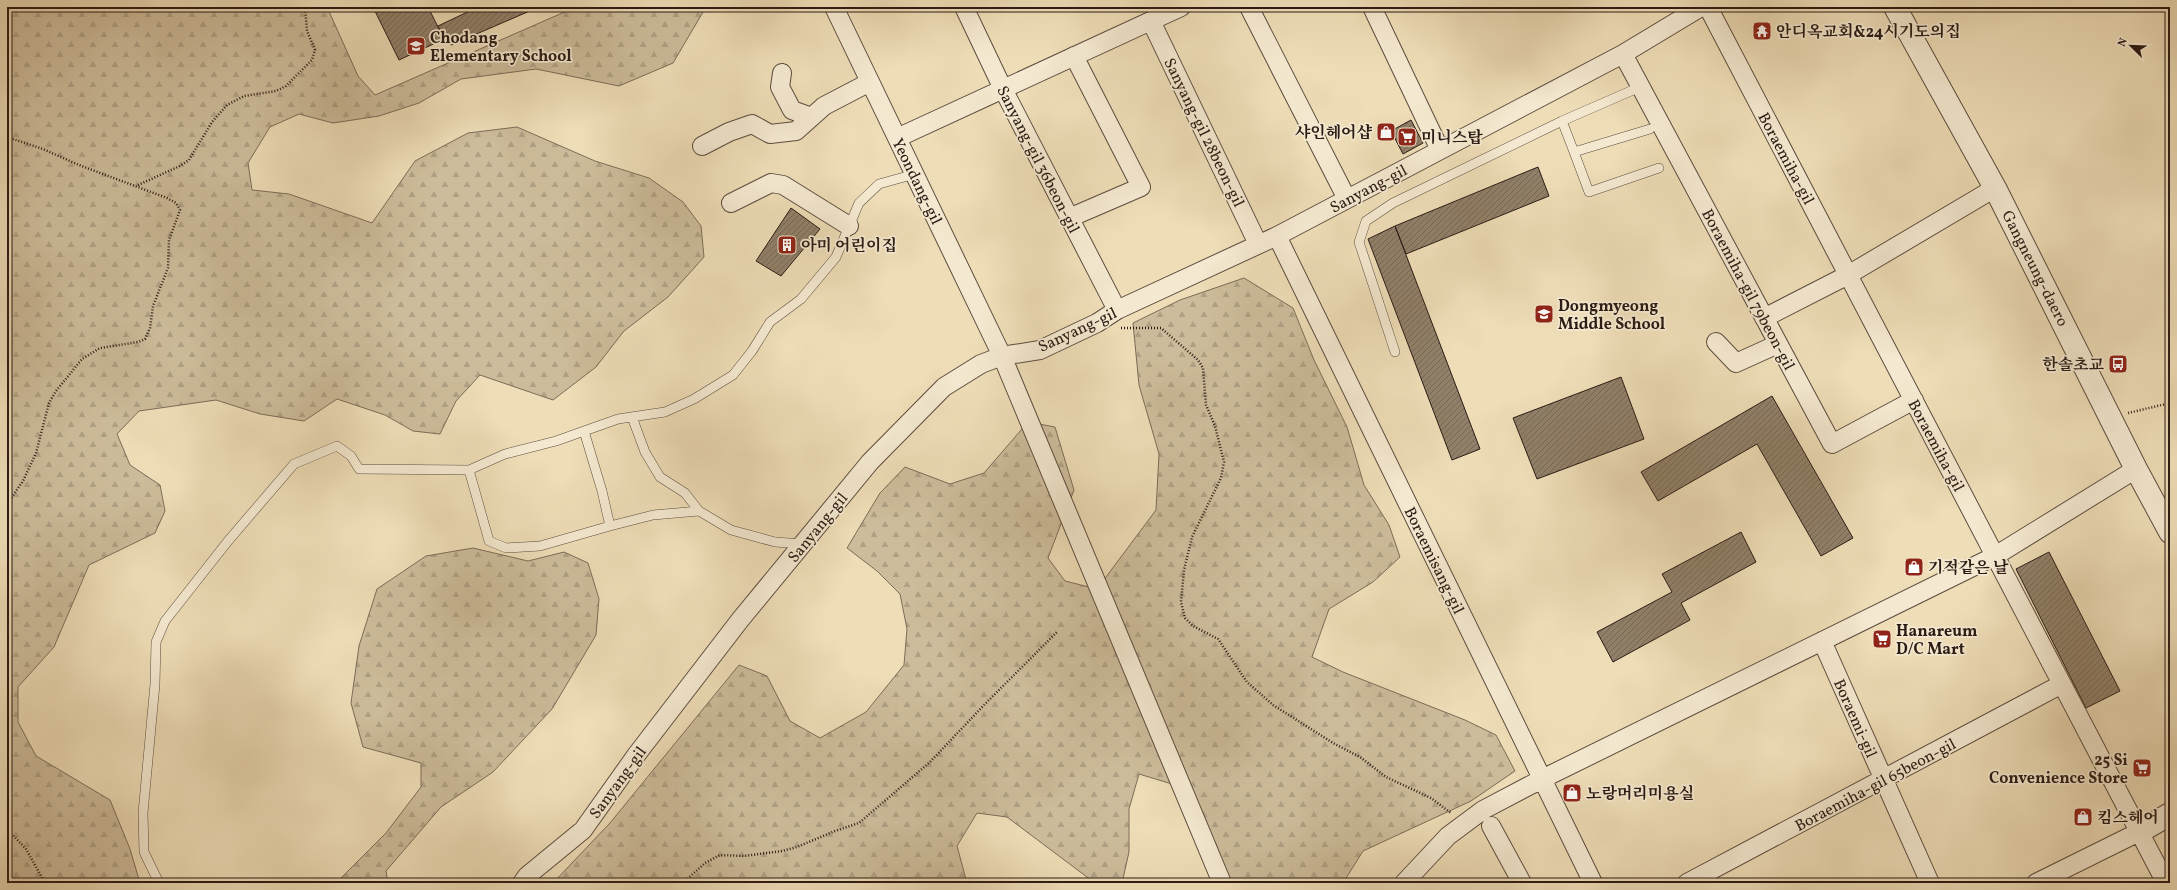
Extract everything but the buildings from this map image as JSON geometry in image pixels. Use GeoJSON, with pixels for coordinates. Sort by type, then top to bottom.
{"type":"FeatureCollection","features":[{"type":"Feature","properties":{"kind":"street","name":"Yeondang-gil"},"geometry":{"type":"LineString","coordinates":[[834,7],[1002,356],[1222,883]]}},
{"type":"Feature","properties":{"kind":"street"},"geometry":{"type":"LineString","coordinates":[[897,138],[1181,7]]}},
{"type":"Feature","properties":{"kind":"street"},"geometry":{"type":"LineString","coordinates":[[1249,7],[1347,199]]}},
{"type":"Feature","properties":{"kind":"street","name":"Sanyang-gil"},"geometry":{"type":"LineString","coordinates":[[522,883],[527,876],[583,830],[638,754],[740,620],[870,462],[944,387],[981,364],[1002,356],[1040,350],[1097,323],[1117,310],[1277,236],[1623,54],[1701,7]]}},
{"type":"Feature","properties":{"kind":"street","name":"Boraemiha-gil"},"geometry":{"type":"LineString","coordinates":[[1708,7],[2166,883]]}},
{"type":"Feature","properties":{"kind":"street","name":"Gangneung-daero"},"geometry":{"type":"LineString","coordinates":[[1895,7],[1995,188],[2136,469],[2170,532]]}},
{"type":"Feature","properties":{"kind":"street","name":"Sanyang-gil 36beon-gil"},"geometry":{"type":"LineString","coordinates":[[968,8],[1003,89],[1117,310]]}},
{"type":"Feature","properties":{"kind":"street"},"geometry":{"type":"LineString","coordinates":[[1380,10],[1440,150]]}},
{"type":"Feature","properties":{"kind":"street","name":"Sanyang-gil 28beon-gil"},"geometry":{"type":"LineString","coordinates":[[1151,21],[1258,244]]}},
{"type":"Feature","properties":{"kind":"street","name":"Boraemiha-gil 79beon-gil"},"geometry":{"type":"LineString","coordinates":[[1623,54],[1832,444],[1914,400]]}},
{"type":"Feature","properties":{"kind":"street"},"geometry":{"type":"LineString","coordinates":[[1069,218],[1141,187],[1074,56]]}},
{"type":"Feature","properties":{"kind":"street"},"geometry":{"type":"LineString","coordinates":[[782,73],[780,87],[792,110],[812,117]]}},
{"type":"Feature","properties":{"kind":"street"},"geometry":{"type":"LineString","coordinates":[[702,146],[728,132],[752,124],[770,134],[796,131],[824,106],[870,82]]}},
{"type":"Feature","properties":{"kind":"street"},"geometry":{"type":"LineString","coordinates":[[731,203],[771,183],[783,185],[849,226]]}},
{"type":"Feature","properties":{"kind":"street"},"geometry":{"type":"LineString","coordinates":[[1764,318],[1848,275],[1995,188]]}},
{"type":"Feature","properties":{"kind":"street","name":"Boraemisang-gil"},"geometry":{"type":"LineString","coordinates":[[1277,236],[1593,883]]}},
{"type":"Feature","properties":{"kind":"street"},"geometry":{"type":"LineString","coordinates":[[1716,342],[1736,363],[1778,344]]}},
{"type":"Feature","properties":{"kind":"street"},"geometry":{"type":"LineString","coordinates":[[1404,883],[1448,836],[1484,810],[1542,779],[1995,556],[2136,469]]}},
{"type":"Feature","properties":{"kind":"street","name":"Boraemi-gil"},"geometry":{"type":"LineString","coordinates":[[1822,641],[1930,883]]}},
{"type":"Feature","properties":{"kind":"street","name":"Boraemiha-gil 65beon-gil"},"geometry":{"type":"LineString","coordinates":[[1688,883],[2062,684]]}},
{"type":"Feature","properties":{"kind":"street"},"geometry":{"type":"LineString","coordinates":[[2036,883],[2139,832],[2170,814]]}},
{"type":"Feature","properties":{"kind":"street"},"geometry":{"type":"LineString","coordinates":[[1492,826],[1522,883]]}},
{"type":"Feature","properties":{"kind":"lane"},"geometry":{"type":"LineString","coordinates":[[1395,352],[1359,242],[1366,221],[1393,203],[1562,121],[1640,87]]}},
{"type":"Feature","properties":{"kind":"lane"},"geometry":{"type":"LineString","coordinates":[[1562,121],[1589,192],[1659,168]]}},
{"type":"Feature","properties":{"kind":"lane"},"geometry":{"type":"LineString","coordinates":[[1574,152],[1650,129]]}},
{"type":"Feature","properties":{"kind":"lane"},"geometry":{"type":"LineString","coordinates":[[159,883],[144,852],[144,813],[155,684],[156,642],[165,621],[228,541],[294,464],[337,446],[351,456],[359,469],[469,470],[505,454],[556,441],[618,419],[665,412],[694,399],[733,376],[752,351],[770,322],[801,300],[836,256],[859,203],[880,184],[915,174]]}},
{"type":"Feature","properties":{"kind":"lane"},"geometry":{"type":"LineString","coordinates":[[632,417],[645,452],[660,477],[685,493],[699,511],[731,530],[775,542],[804,544]]}},
{"type":"Feature","properties":{"kind":"lane"},"geometry":{"type":"LineString","coordinates":[[584,431],[602,491],[610,526]]}},
{"type":"Feature","properties":{"kind":"lane"},"geometry":{"type":"LineString","coordinates":[[469,470],[489,541],[506,548],[540,546],[653,515],[699,511]]}},
{"type":"Feature","properties":{"kind":"path"},"geometry":{"type":"LineString","coordinates":[[137,186],[180,166],[189,160],[219,113],[227,105],[244,96],[276,91],[286,86],[312,60],[315,50],[307,31],[305,7]]}},
{"type":"Feature","properties":{"kind":"path"},"geometry":{"type":"LineString","coordinates":[[7,137],[43,149],[79,165],[137,186],[176,203],[180,210],[171,230],[168,268],[153,306],[150,328],[144,339],[138,342],[100,348],[82,359],[66,377],[49,403],[41,438],[23,481],[7,504]]}},
{"type":"Feature","properties":{"kind":"path"},"geometry":{"type":"LineString","coordinates":[[1097,323],[1131,329],[1161,328],[1198,360],[1202,368],[1206,405],[1221,445],[1224,462],[1221,478],[1200,517],[1192,537],[1184,576],[1182,602],[1185,618],[1218,639],[1247,682],[1273,705],[1333,744],[1360,757],[1386,777],[1431,798],[1464,824]]}},
{"type":"Feature","properties":{"kind":"path"},"geometry":{"type":"LineString","coordinates":[[2111,418],[2170,403]]}},
{"type":"Feature","properties":{"kind":"path"},"geometry":{"type":"LineString","coordinates":[[683,883],[705,863],[720,856],[750,856],[782,851],[797,847],[836,831],[860,824],[922,770],[1058,631]]}},
{"type":"Feature","properties":{"kind":"path"},"geometry":{"type":"LineString","coordinates":[[7,829],[26,849],[45,883]]}},
{"type":"Feature","properties":{"kind":"green space"},"geometry":{"type":"Polygon","coordinates":[[[7,7],[327,7],[358,76],[375,95],[576,7],[706,7],[673,63],[619,86],[536,69],[461,79],[419,103],[379,116],[333,123],[299,114],[270,127],[248,163],[252,190],[289,194],[372,223],[415,161],[468,133],[517,127],[595,161],[649,178],[683,202],[701,226],[704,257],[668,297],[624,331],[596,367],[553,400],[480,375],[456,401],[440,434],[413,431],[385,415],[337,399],[304,421],[260,414],[216,400],[139,411],[117,434],[130,465],[160,485],[165,511],[155,533],[89,565],[54,647],[18,687],[18,722],[36,756],[110,800],[130,849],[140,883],[7,883],[7,7]]]}},
{"type":"Feature","properties":{"kind":"green space"},"geometry":{"type":"Polygon","coordinates":[[[1244,278],[1293,308],[1314,360],[1347,427],[1364,485],[1389,525],[1400,557],[1373,582],[1329,609],[1312,657],[1343,672],[1465,720],[1496,735],[1515,771],[1471,801],[1363,851],[1343,883],[1224,883],[1192,790],[1139,774],[1129,809],[1129,852],[1122,883],[1095,883],[1007,817],[977,813],[957,846],[967,883],[553,883],[610,823],[739,665],[767,676],[790,721],[820,738],[866,712],[904,665],[907,629],[900,594],[877,571],[847,548],[880,493],[905,467],[950,484],[984,473],[1028,422],[1055,427],[1074,490],[1048,558],[1065,581],[1097,589],[1156,510],[1159,454],[1139,385],[1133,323],[1180,300],[1244,278]]]}},
{"type":"Feature","properties":{"kind":"green space"},"geometry":{"type":"Polygon","coordinates":[[[473,548],[528,561],[564,552],[588,563],[599,599],[596,635],[552,709],[493,772],[441,807],[386,871],[388,883],[336,883],[386,833],[421,787],[421,763],[363,747],[351,703],[359,646],[377,589],[426,556],[473,548]]]}},
{"type":"Feature","properties":{"kind":"place","name":"안디옥교회&24시기도의집"},"geometry":{"type":"Point","coordinates":[1762,31]}},
{"type":"Feature","properties":{"kind":"place","name":"Chodang Elementary School"},"geometry":{"type":"Point","coordinates":[416,46]}},
{"type":"Feature","properties":{"kind":"place","name":"샤인헤어샵"},"geometry":{"type":"Point","coordinates":[1386,132]}},
{"type":"Feature","properties":{"kind":"place","name":"미니스탑"},"geometry":{"type":"Point","coordinates":[1407,137]}},
{"type":"Feature","properties":{"kind":"place","name":"아미 어린이집"},"geometry":{"type":"Point","coordinates":[787,245]}},
{"type":"Feature","properties":{"kind":"place","name":"Dongmyeong Middle School"},"geometry":{"type":"Point","coordinates":[1544,314]}},
{"type":"Feature","properties":{"kind":"place","name":"한솔초교"},"geometry":{"type":"Point","coordinates":[2118,364]}},
{"type":"Feature","properties":{"kind":"place","name":"기적같은 날"},"geometry":{"type":"Point","coordinates":[1914,567]}},
{"type":"Feature","properties":{"kind":"place","name":"Hanareum D/C Mart"},"geometry":{"type":"Point","coordinates":[1882,639]}},
{"type":"Feature","properties":{"kind":"place","name":"25 Si Convenience Store"},"geometry":{"type":"Point","coordinates":[2142,768]}},
{"type":"Feature","properties":{"kind":"place","name":"노랑머리미용실"},"geometry":{"type":"Point","coordinates":[1572,793]}},
{"type":"Feature","properties":{"kind":"place","name":"킴스헤어"},"geometry":{"type":"Point","coordinates":[2083,817]}}]}
